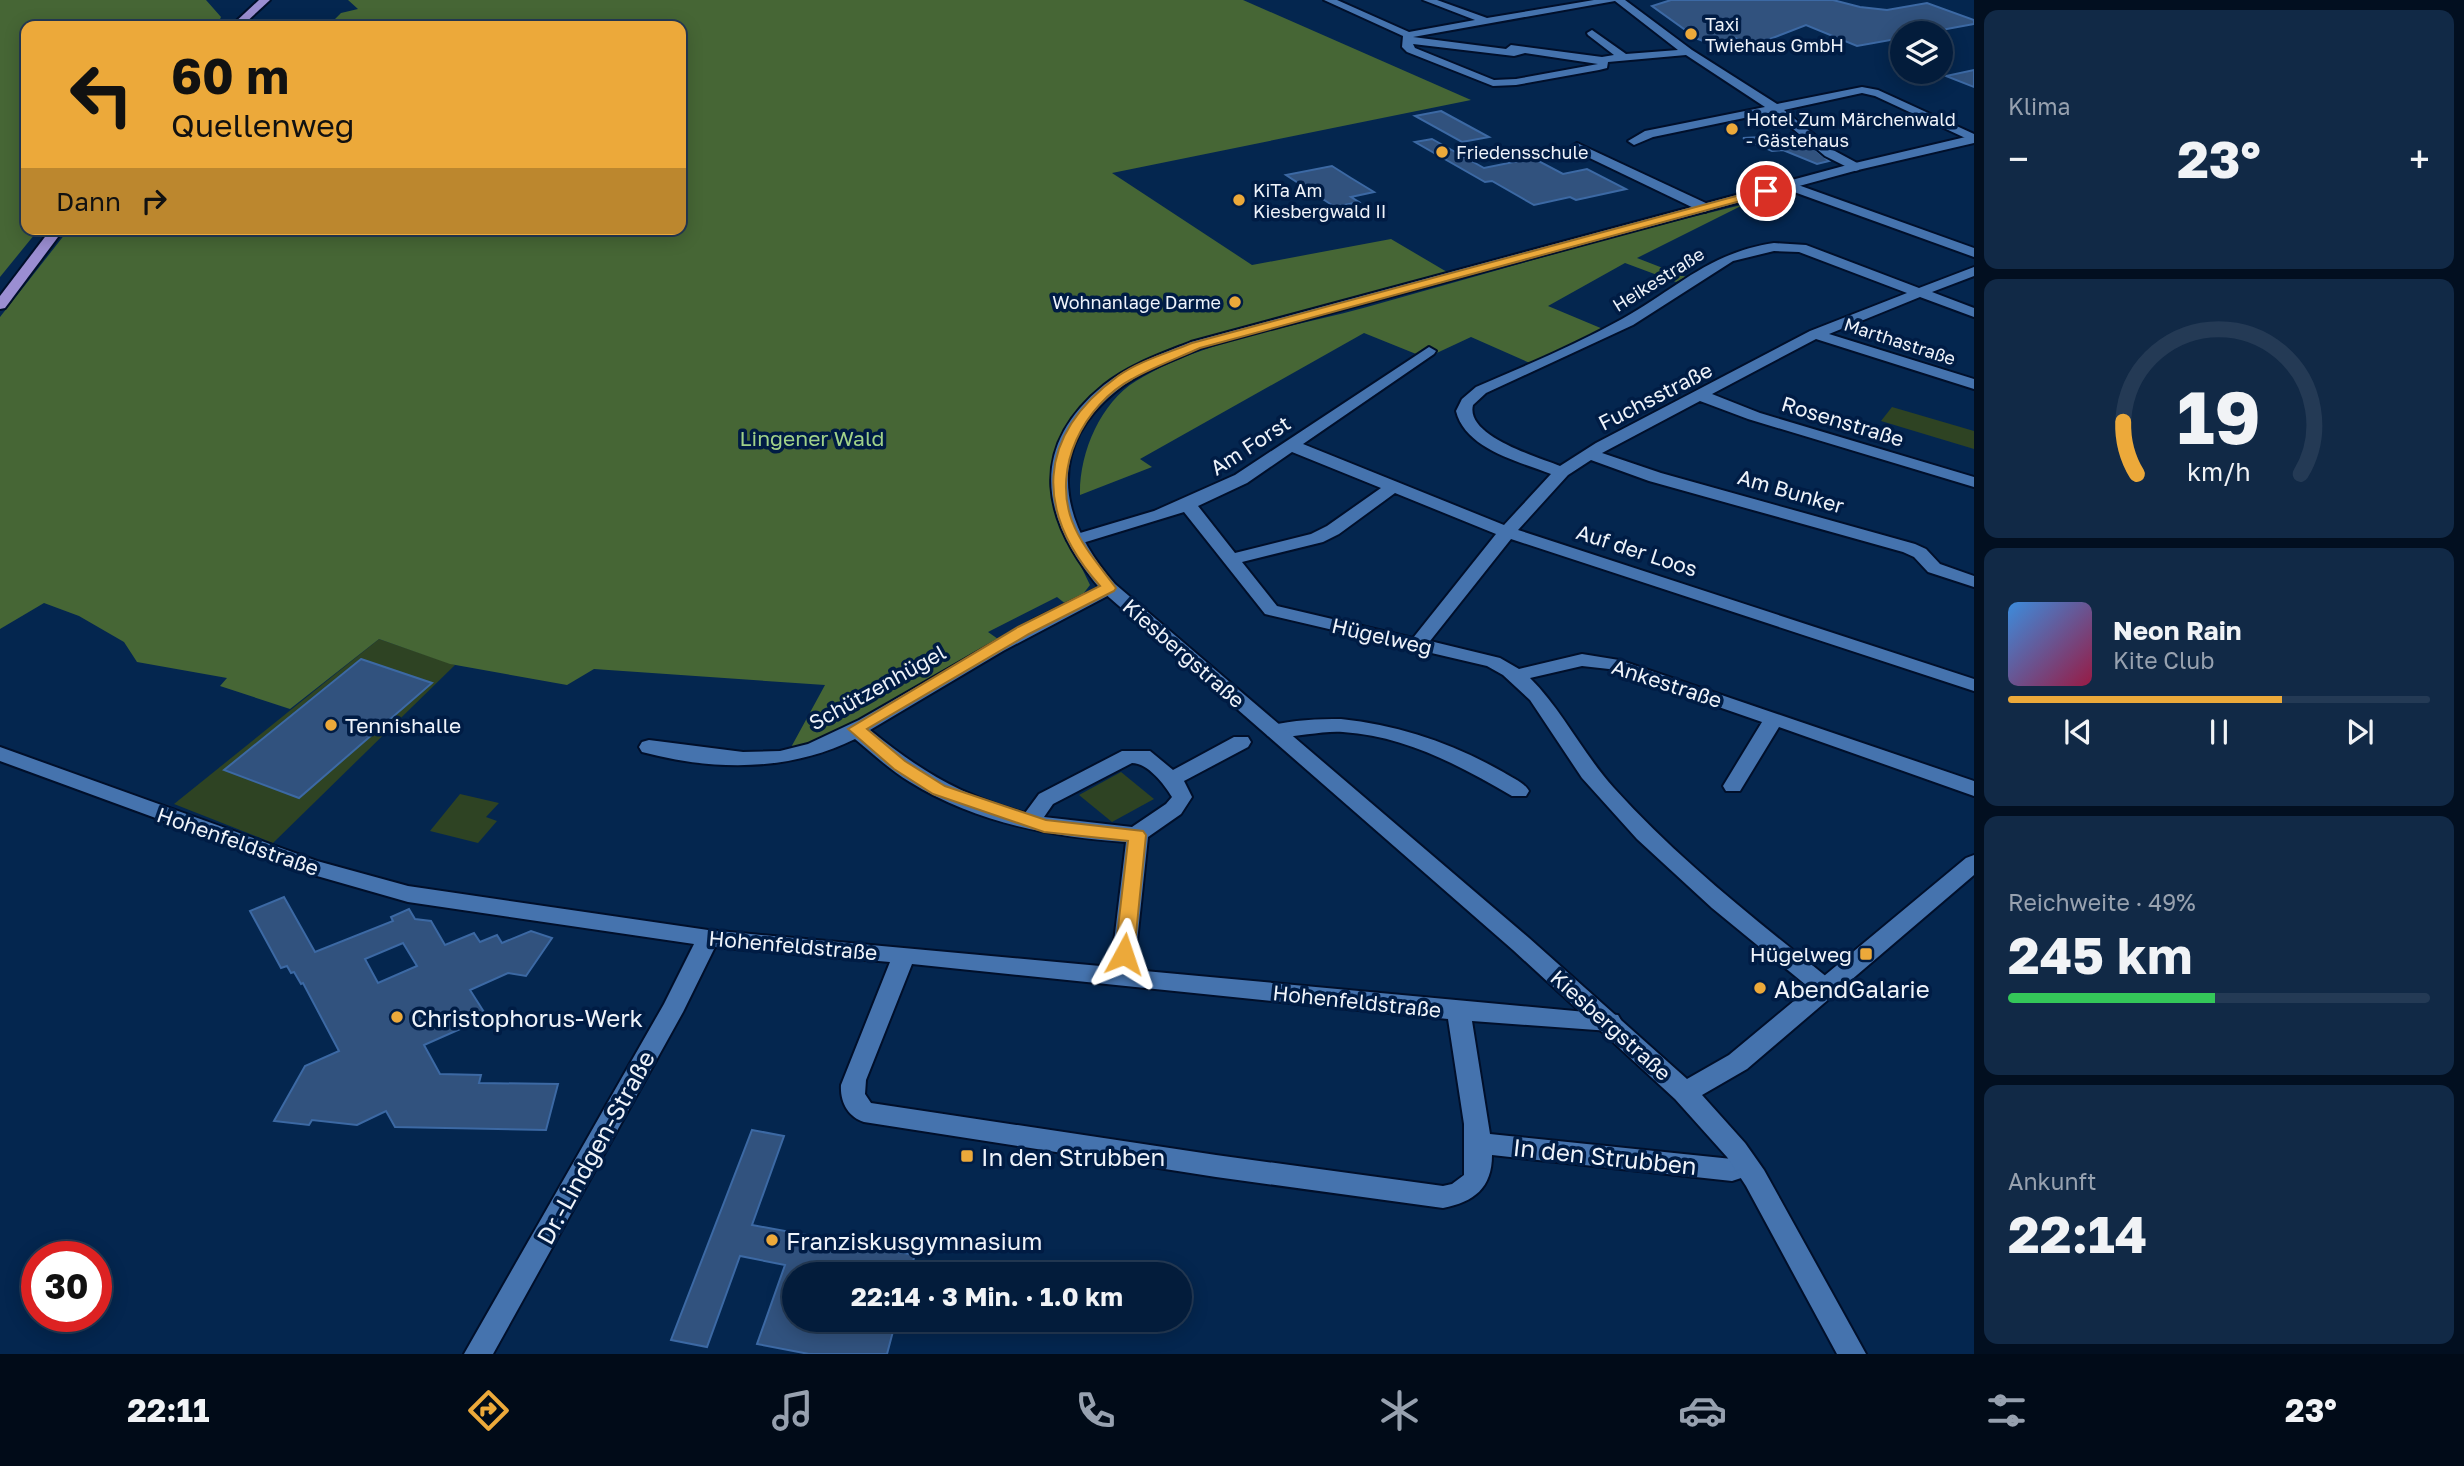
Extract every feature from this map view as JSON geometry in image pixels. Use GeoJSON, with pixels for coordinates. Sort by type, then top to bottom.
{"type":"FeatureCollection","features":[{"type":"Feature","properties":{"kind":"main road"},"geometry":{"type":"LineString","coordinates":[[241,21],[265,0]]}},
{"type":"Feature","properties":{"kind":"main road"},"geometry":{"type":"LineString","coordinates":[[233,9],[234,21]]}},
{"type":"Feature","properties":{"kind":"main road"},"geometry":{"type":"LineString","coordinates":[[0,305],[53,235]]}},
{"type":"Feature","properties":{"kind":"street"},"geometry":{"type":"LineString","coordinates":[[1329,0],[1408,38],[1603,60],[1688,52]]}},
{"type":"Feature","properties":{"kind":"street"},"geometry":{"type":"LineString","coordinates":[[1428,0],[1484,20]]}},
{"type":"Feature","properties":{"kind":"street"},"geometry":{"type":"LineString","coordinates":[[1530,0],[1552,10]]}},
{"type":"Feature","properties":{"kind":"street"},"geometry":{"type":"LineString","coordinates":[[1408,38],[1484,20],[1611,0]]}},
{"type":"Feature","properties":{"kind":"street"},"geometry":{"type":"LineString","coordinates":[[1619,0],[1688,52],[1775,108],[1829,153],[1855,167]]}},
{"type":"Feature","properties":{"kind":"street"},"geometry":{"type":"LineString","coordinates":[[1592,33],[1623,57]]}},
{"type":"Feature","properties":{"kind":"street"},"geometry":{"type":"LineString","coordinates":[[1408,38],[1407,47],[1411,50],[1493,83],[1516,82],[1600,67],[1603,66],[1603,60]]}},
{"type":"Feature","properties":{"kind":"street"},"geometry":{"type":"LineString","coordinates":[[1634,141],[1649,134],[1870,91],[1974,138]]}},
{"type":"Feature","properties":{"kind":"street","name":"Kiesbergstraße"},"geometry":{"type":"LineString","coordinates":[[1852,1354],[1755,1178],[1736,1150],[1684,1092],[1610,1022],[1109,588],[1087,563],[1066,523],[1060,503],[1060,473],[1067,445],[1079,420],[1100,397],[1125,377],[1196,345],[1855,167],[1974,138]]}},
{"type":"Feature","properties":{"kind":"street"},"geometry":{"type":"LineString","coordinates":[[1577,147],[1705,208]]}},
{"type":"Feature","properties":{"kind":"street"},"geometry":{"type":"LineString","coordinates":[[1787,186],[1973,253]]}},
{"type":"Feature","properties":{"kind":"street","name":"Heikestraße"},"geometry":{"type":"LineString","coordinates":[[1562,472],[1493,443],[1475,432],[1466,423],[1463,412],[1465,404],[1481,390],[1644,313],[1703,271],[1738,254],[1764,246],[1801,248],[1922,292]]}},
{"type":"Feature","properties":{"kind":"street","name":"Fuchsstraße"},"geometry":{"type":"LineString","coordinates":[[1419,644],[1507,532],[1562,472],[1589,454],[1815,334],[1974,271]]}},
{"type":"Feature","properties":{"kind":"street"},"geometry":{"type":"LineString","coordinates":[[1922,292],[1974,313]]}},
{"type":"Feature","properties":{"kind":"street","name":"Marthastraße"},"geometry":{"type":"LineString","coordinates":[[1815,334],[1974,384]]}},
{"type":"Feature","properties":{"kind":"street","name":"Am Forst"},"geometry":{"type":"LineString","coordinates":[[1076,540],[1188,505],[1241,479],[1429,351]]}},
{"type":"Feature","properties":{"kind":"street","name":"Rosenstraße"},"geometry":{"type":"LineString","coordinates":[[1702,396],[1754,416],[1974,482]]}},
{"type":"Feature","properties":{"kind":"street","name":"Auf der Loos"},"geometry":{"type":"LineString","coordinates":[[1290,445],[1507,532],[1974,685]]}},
{"type":"Feature","properties":{"kind":"street","name":"Am Bunker"},"geometry":{"type":"LineString","coordinates":[[1589,454],[1668,481],[1909,548],[1920,553],[1934,568],[1974,582]]}},
{"type":"Feature","properties":{"kind":"street"},"geometry":{"type":"LineString","coordinates":[[1232,559],[1317,538],[1333,530],[1393,487]]}},
{"type":"Feature","properties":{"kind":"street","name":"Hügelweg"},"geometry":{"type":"LineString","coordinates":[[1188,505],[1271,610],[1493,662],[1517,674],[1540,700],[1589,773],[1665,855],[1718,904],[1825,988]]}},
{"type":"Feature","properties":{"kind":"street","name":"Schützenhügel"},"geometry":{"type":"LineString","coordinates":[[649,747],[700,757],[778,757],[815,748],[856,729],[1023,631],[1109,588]]}},
{"type":"Feature","properties":{"kind":"street","name":"Ankestraße"},"geometry":{"type":"LineString","coordinates":[[1517,674],[1582,660],[1623,667],[1955,780],[1974,789]]}},
{"type":"Feature","properties":{"kind":"street"},"geometry":{"type":"LineString","coordinates":[[1733,786],[1774,719]]}},
{"type":"Feature","properties":{"kind":"street"},"geometry":{"type":"LineString","coordinates":[[1275,731],[1324,723],[1387,730],[1423,740],[1452,753],[1519,790]]}},
{"type":"Feature","properties":{"kind":"street"},"geometry":{"type":"LineString","coordinates":[[856,729],[900,765],[939,790],[1029,822],[1137,835]]}},
{"type":"Feature","properties":{"kind":"street"},"geometry":{"type":"LineString","coordinates":[[1172,779],[1241,742]]}},
{"type":"Feature","properties":{"kind":"street","name":"Hohenfeldstraße"},"geometry":{"type":"LineString","coordinates":[[0,754],[265,851],[408,894],[708,938],[1459,1011],[1610,1022]]}},
{"type":"Feature","properties":{"kind":"street"},"geometry":{"type":"LineString","coordinates":[[1029,822],[1046,799],[1129,756],[1143,756],[1172,779],[1182,797],[1179,804],[1172,812],[1143,827],[1137,835],[1122,977]]}},
{"type":"Feature","properties":{"kind":"street"},"geometry":{"type":"LineString","coordinates":[[1684,1092],[1738,1062],[1974,863]]}},
{"type":"Feature","properties":{"kind":"street","name":"Dr.-Lindgen-Straße"},"geometry":{"type":"LineString","coordinates":[[478,1354],[674,1006],[708,938]]}},
{"type":"Feature","properties":{"kind":"street"},"geometry":{"type":"LineString","coordinates":[[904,955],[853,1080],[851,1094],[855,1104],[864,1112],[1216,1167],[1443,1197],[1465,1190],[1475,1180],[1479,1167],[1459,1011]]}},
{"type":"Feature","properties":{"kind":"street","name":"In den Strubben"},"geometry":{"type":"LineString","coordinates":[[1478,1143],[1732,1170]]}},
{"type":"Feature","properties":{"kind":"green space"},"geometry":{"type":"Polygon","coordinates":[[[0,0],[206,0],[221,17],[219,21],[21,21],[21,235],[34,235],[0,277],[0,0]]]}},
{"type":"Feature","properties":{"kind":"green space","name":"Lingener Wald"},"geometry":{"type":"Polygon","coordinates":[[[348,0],[1243,0],[1471,100],[1112,173],[1252,265],[1391,239],[1447,272],[1189,342],[1150,358],[1120,375],[1079,420],[1056,504],[1060,523],[1090,585],[1080,598],[1067,605],[1057,597],[988,632],[998,639],[875,716],[816,746],[789,751],[825,685],[594,669],[567,685],[450,664],[379,639],[290,709],[220,686],[227,678],[137,662],[124,642],[79,616],[44,603],[0,629],[0,317],[64,235],[686,235],[686,21],[333,21],[341,13],[358,9],[348,0]]]}},
{"type":"Feature","properties":{"kind":"green space"},"geometry":{"type":"Polygon","coordinates":[[[1745,204],[1637,258],[1686,277],[1676,282],[1625,263],[1548,306],[1603,329],[1532,364],[1471,337],[1426,358],[1364,333],[1140,459],[1152,467],[1080,495],[1083,463],[1102,416],[1123,391],[1162,367],[1248,336],[1367,307],[1745,204]]]}},
{"type":"Feature","properties":{"kind":"green space"},"geometry":{"type":"Polygon","coordinates":[[[1892,407],[1974,431],[1974,449],[1881,421],[1892,407]]]}},
{"type":"Feature","properties":{"kind":"green space"},"geometry":{"type":"Polygon","coordinates":[[[379,639],[455,665],[273,843],[174,804],[379,639]]]}},
{"type":"Feature","properties":{"kind":"green space"},"geometry":{"type":"Polygon","coordinates":[[[1121,772],[1154,799],[1112,822],[1079,795],[1121,772]]]}},
{"type":"Feature","properties":{"kind":"green space"},"geometry":{"type":"Polygon","coordinates":[[[460,794],[499,803],[486,817],[497,821],[478,843],[430,831],[460,794]]]}},
{"type":"Feature","properties":{"kind":"building"},"geometry":{"type":"Polygon","coordinates":[[[1671,0],[1833,0],[1887,10],[1927,3],[1974,20],[1974,24],[1953,28],[1953,21],[1890,21],[1890,40],[1857,46],[1806,25],[1770,39],[1748,43],[1735,38],[1709,43],[1698,39],[1652,6],[1671,0]]]}},
{"type":"Feature","properties":{"kind":"building"},"geometry":{"type":"Polygon","coordinates":[[[1974,70],[1974,87],[1953,79],[1953,74],[1974,70]]]}},
{"type":"Feature","properties":{"kind":"building"},"geometry":{"type":"Polygon","coordinates":[[[1441,111],[1489,137],[1462,142],[1415,116],[1441,111]]]}},
{"type":"Feature","properties":{"kind":"building"},"geometry":{"type":"Polygon","coordinates":[[[1797,135],[1829,161],[1817,164],[1783,150],[1772,151],[1743,138],[1797,135]]]}},
{"type":"Feature","properties":{"kind":"building","name":"Friedensschule"},"geometry":{"type":"Polygon","coordinates":[[[1432,139],[1484,168],[1533,158],[1563,174],[1587,169],[1626,189],[1576,200],[1570,197],[1534,205],[1492,181],[1485,182],[1415,142],[1432,139]]]}},
{"type":"Feature","properties":{"kind":"building"},"geometry":{"type":"Polygon","coordinates":[[[1332,166],[1374,192],[1351,197],[1359,202],[1335,207],[1286,175],[1332,166]]]}},
{"type":"Feature","properties":{"kind":"building","name":"Tennishalle"},"geometry":{"type":"Polygon","coordinates":[[[361,659],[432,683],[299,798],[224,770],[361,659]]]}},
{"type":"Feature","properties":{"kind":"building","name":"Christophorus-Werk"},"geometry":{"type":"Polygon","coordinates":[[[284,897],[315,952],[393,921],[391,917],[409,909],[415,919],[431,921],[445,945],[474,933],[480,942],[497,935],[502,943],[531,931],[552,938],[526,976],[508,973],[470,990],[484,1012],[464,1021],[467,1026],[424,1045],[440,1074],[481,1075],[479,1083],[558,1084],[546,1130],[395,1127],[386,1111],[357,1125],[312,1120],[309,1125],[274,1121],[305,1066],[339,1051],[303,983],[301,984],[287,966],[281,968],[250,911],[284,897]],[[403,943],[365,959],[378,983],[417,966],[403,943]]]}},
{"type":"Feature","properties":{"kind":"building","name":"Franziskusgymnasium"},"geometry":{"type":"Polygon","coordinates":[[[752,1130],[784,1136],[752,1225],[915,1255],[913,1262],[782,1262],[782,1264],[740,1256],[707,1347],[671,1340],[752,1130]]]}},
{"type":"Feature","properties":{"kind":"building","name":"Franziskusgymnasium"},"geometry":{"type":"Polygon","coordinates":[[[782,1273],[782,1332],[893,1332],[887,1354],[809,1354],[757,1344],[782,1273]]]}},
{"type":"Feature","properties":{"kind":"place","name":"Taxi Twiehaus GmbH"},"geometry":{"type":"Point","coordinates":[1691,34]}},
{"type":"Feature","properties":{"kind":"place","name":"Hotel Zum Märchenwald - Gästehaus"},"geometry":{"type":"Point","coordinates":[1732,129]}},
{"type":"Feature","properties":{"kind":"place","name":"Friedensschule"},"geometry":{"type":"Point","coordinates":[1442,152]}},
{"type":"Feature","properties":{"kind":"place","name":"KiTa Am Kiesbergwald II"},"geometry":{"type":"Point","coordinates":[1239,200]}},
{"type":"Feature","properties":{"kind":"place","name":"Wohnanlage Darme"},"geometry":{"type":"Point","coordinates":[1235,302]}},
{"type":"Feature","properties":{"kind":"place","name":"Tennishalle"},"geometry":{"type":"Point","coordinates":[331,725]}},
{"type":"Feature","properties":{"kind":"place","name":"Hügelweg"},"geometry":{"type":"Point","coordinates":[1866,954]}},
{"type":"Feature","properties":{"kind":"place","name":"AbendGalarie"},"geometry":{"type":"Point","coordinates":[1760,988]}},
{"type":"Feature","properties":{"kind":"place","name":"Christophorus-Werk"},"geometry":{"type":"Point","coordinates":[397,1017]}},
{"type":"Feature","properties":{"kind":"place","name":"In den Strubben"},"geometry":{"type":"Point","coordinates":[967,1156]}},
{"type":"Feature","properties":{"kind":"place","name":"Franziskusgymnasium"},"geometry":{"type":"Point","coordinates":[772,1240]}},
{"type":"Feature","properties":{"kind":"route"},"geometry":{"type":"LineString","coordinates":[[1124,954],[1137,835],[1044,826],[939,790],[900,765],[856,729],[1023,631],[1109,588],[1087,563],[1066,523],[1060,503],[1060,473],[1067,445],[1079,420],[1100,397],[1125,377],[1196,345],[1766,191]]}}]}
